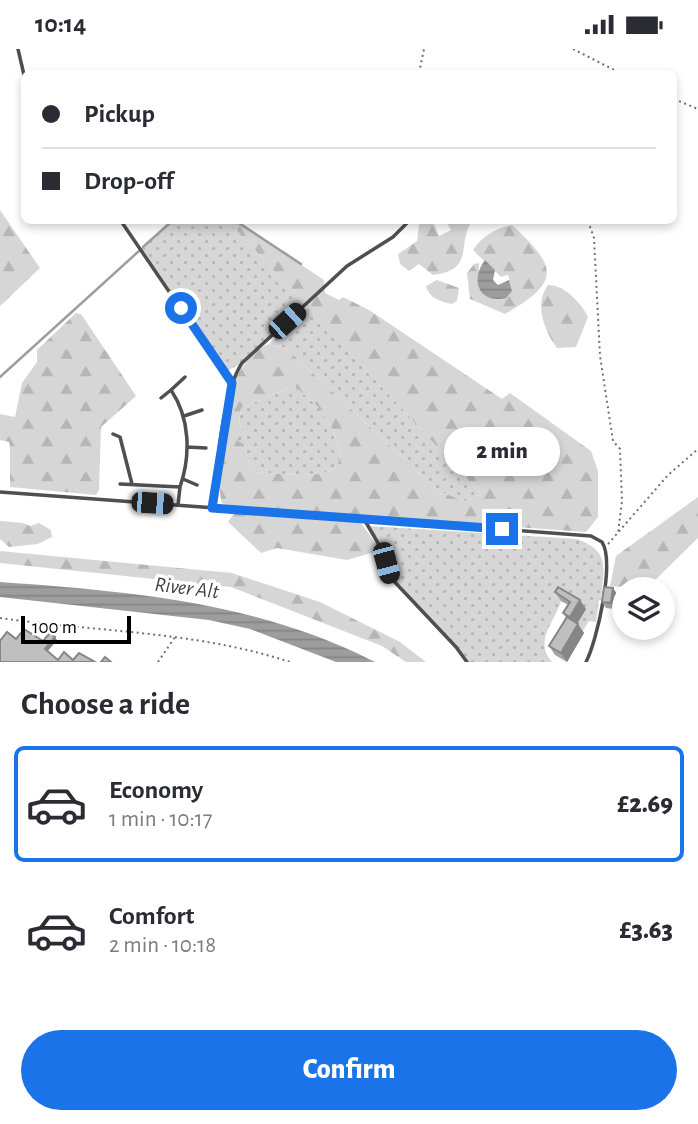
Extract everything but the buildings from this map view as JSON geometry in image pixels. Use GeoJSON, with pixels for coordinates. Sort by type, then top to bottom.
{"type":"FeatureCollection","features":[{"type":"Feature","properties":{"kind":"lane"},"geometry":{"type":"LineString","coordinates":[[18,49],[23,70]]}},
{"type":"Feature","properties":{"kind":"lane"},"geometry":{"type":"LineString","coordinates":[[123,224],[232,383]]}},
{"type":"Feature","properties":{"kind":"lane"},"geometry":{"type":"LineString","coordinates":[[212,508],[232,383],[247,358],[347,266],[393,237],[406,224]]}},
{"type":"Feature","properties":{"kind":"lane"},"geometry":{"type":"LineString","coordinates":[[161,398],[185,377]]}},
{"type":"Feature","properties":{"kind":"lane"},"geometry":{"type":"LineString","coordinates":[[171,390],[184,416],[187,447],[178,505]]}},
{"type":"Feature","properties":{"kind":"lane"},"geometry":{"type":"LineString","coordinates":[[184,416],[202,410]]}},
{"type":"Feature","properties":{"kind":"lane"},"geometry":{"type":"LineString","coordinates":[[113,434],[120,437],[132,484]]}},
{"type":"Feature","properties":{"kind":"lane"},"geometry":{"type":"LineString","coordinates":[[187,447],[206,448]]}},
{"type":"Feature","properties":{"kind":"lane"},"geometry":{"type":"LineString","coordinates":[[183,478],[197,485]]}},
{"type":"Feature","properties":{"kind":"lane"},"geometry":{"type":"LineString","coordinates":[[120,484],[180,487]]}},
{"type":"Feature","properties":{"kind":"lane"},"geometry":{"type":"LineString","coordinates":[[0,492],[585,535],[597,539],[605,547],[607,560],[597,634],[586,662]]}},
{"type":"Feature","properties":{"kind":"lane"},"geometry":{"type":"LineString","coordinates":[[364,519],[382,550],[390,577],[467,662]]}},
{"type":"Feature","properties":{"kind":"path"},"geometry":{"type":"LineString","coordinates":[[420,70],[424,49]]}},
{"type":"Feature","properties":{"kind":"path"},"geometry":{"type":"LineString","coordinates":[[573,49],[614,70]]}},
{"type":"Feature","properties":{"kind":"path"},"geometry":{"type":"LineString","coordinates":[[677,100],[698,109]]}},
{"type":"Feature","properties":{"kind":"path"},"geometry":{"type":"LineString","coordinates":[[589,224],[594,238],[600,356],[609,423],[613,441],[620,449],[622,501],[618,533]]}},
{"type":"Feature","properties":{"kind":"path"},"geometry":{"type":"LineString","coordinates":[[605,547],[668,475],[698,449]]}},
{"type":"Feature","properties":{"kind":"path"},"geometry":{"type":"LineString","coordinates":[[0,618],[175,636],[242,646],[290,662]]}},
{"type":"Feature","properties":{"kind":"path"},"geometry":{"type":"LineString","coordinates":[[158,662],[175,636]]}},
{"type":"Feature","properties":{"kind":"green space"},"geometry":{"type":"Polygon","coordinates":[[[0,210],[40,268],[0,306],[0,210]]]}},
{"type":"Feature","properties":{"kind":"green space"},"geometry":{"type":"Polygon","coordinates":[[[169,224],[231,224],[305,304],[242,363],[225,372],[141,249],[169,224]]]}},
{"type":"Feature","properties":{"kind":"green space"},"geometry":{"type":"Polygon","coordinates":[[[231,224],[240,224],[324,280],[325,293],[339,300],[343,297],[369,310],[502,399],[510,393],[591,451],[598,471],[598,517],[586,532],[230,507],[222,503],[220,480],[233,389],[245,363],[259,349],[269,344],[286,348],[438,491],[465,501],[481,494],[231,224]],[[294,386],[241,408],[239,422],[245,438],[238,441],[244,444],[251,470],[311,475],[335,468],[339,453],[335,435],[312,401],[294,386]]]}},
{"type":"Feature","properties":{"kind":"green space"},"geometry":{"type":"Polygon","coordinates":[[[434,224],[439,236],[451,230],[448,224],[470,224],[463,254],[455,268],[433,275],[419,264],[409,271],[400,264],[398,254],[417,241],[419,225],[434,224]]]}},
{"type":"Feature","properties":{"kind":"green space"},"geometry":{"type":"Polygon","coordinates":[[[512,225],[538,252],[547,273],[537,292],[505,314],[470,299],[467,273],[474,264],[479,263],[479,289],[512,291],[508,275],[501,277],[473,250],[490,233],[512,225]]]}},
{"type":"Feature","properties":{"kind":"green space"},"geometry":{"type":"Polygon","coordinates":[[[437,280],[459,288],[457,301],[452,304],[444,302],[430,294],[426,286],[437,280]]]}},
{"type":"Feature","properties":{"kind":"green space"},"geometry":{"type":"Polygon","coordinates":[[[548,285],[560,288],[572,296],[588,317],[576,347],[557,348],[548,333],[541,309],[548,285]]]}},
{"type":"Feature","properties":{"kind":"green space"},"geometry":{"type":"Polygon","coordinates":[[[308,307],[481,494],[465,501],[438,491],[286,348],[269,344],[308,307]]]}},
{"type":"Feature","properties":{"kind":"green space"},"geometry":{"type":"Polygon","coordinates":[[[76,313],[81,314],[136,396],[101,427],[99,490],[96,495],[10,487],[10,447],[9,442],[0,440],[0,414],[15,417],[22,383],[37,362],[37,350],[76,313]]]}},
{"type":"Feature","properties":{"kind":"green space"},"geometry":{"type":"Polygon","coordinates":[[[294,386],[316,405],[326,418],[338,444],[339,461],[335,468],[327,472],[311,475],[251,470],[244,444],[238,441],[245,438],[239,422],[241,408],[294,386]]]}},
{"type":"Feature","properties":{"kind":"green space"},"geometry":{"type":"Polygon","coordinates":[[[698,497],[698,538],[658,577],[612,577],[610,586],[616,556],[698,497]]]}},
{"type":"Feature","properties":{"kind":"green space"},"geometry":{"type":"Polygon","coordinates":[[[234,513],[360,522],[377,545],[378,551],[347,560],[277,548],[261,553],[228,522],[234,513]]]}},
{"type":"Feature","properties":{"kind":"green space"},"geometry":{"type":"Polygon","coordinates":[[[0,521],[30,526],[39,523],[51,530],[52,537],[38,544],[9,547],[0,539],[0,521]]]}},
{"type":"Feature","properties":{"kind":"green space"},"geometry":{"type":"Polygon","coordinates":[[[369,526],[577,539],[596,550],[603,563],[601,600],[596,622],[589,621],[582,632],[575,628],[586,609],[561,601],[545,639],[547,654],[552,662],[467,662],[390,577],[382,550],[369,526]]]}},
{"type":"Feature","properties":{"kind":"green space"},"geometry":{"type":"Polygon","coordinates":[[[0,551],[232,573],[320,602],[400,642],[426,662],[406,662],[382,646],[231,587],[0,563],[0,551]]]}},
{"type":"Feature","properties":{"kind":"shaded area"},"geometry":{"type":"Polygon","coordinates":[[[485,260],[495,270],[493,280],[498,285],[509,280],[512,291],[506,298],[489,297],[479,289],[478,275],[485,260]]]}},
{"type":"Feature","properties":{"kind":"shaded area"},"geometry":{"type":"Polygon","coordinates":[[[0,582],[144,595],[239,613],[285,625],[375,662],[336,662],[250,629],[209,620],[0,597],[0,582]]]}},
{"type":"Feature","properties":{"kind":"waterway"},"geometry":{"type":"LineString","coordinates":[[143,247],[169,224]]}},
{"type":"Feature","properties":{"kind":"waterway"},"geometry":{"type":"LineString","coordinates":[[241,224],[301,264]]}},
{"type":"Feature","properties":{"kind":"waterway"},"geometry":{"type":"LineString","coordinates":[[0,377],[139,251]]}},
{"type":"Feature","properties":{"kind":"route"},"geometry":{"type":"LineString","coordinates":[[181,308],[232,383],[212,508],[502,529]]}},
{"type":"Feature","properties":{"kind":"water label","name":"River Alt"},"geometry":{"type":"Point","coordinates":[187,588]}}]}
